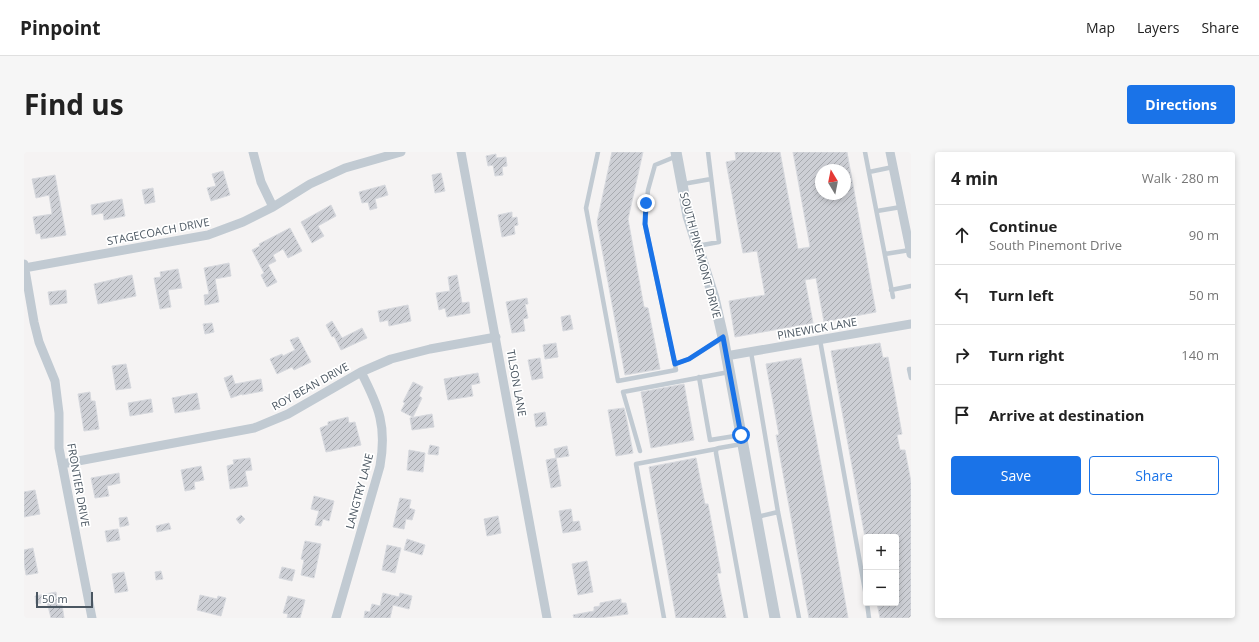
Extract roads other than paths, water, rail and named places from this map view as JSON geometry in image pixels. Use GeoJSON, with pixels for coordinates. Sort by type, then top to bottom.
{"type":"FeatureCollection","features":[{"type":"Feature","properties":{"kind":"street"},"geometry":{"type":"LineString","coordinates":[[253,152],[261,182],[273,207]]}},
{"type":"Feature","properties":{"kind":"street","name":"STAGECOACH DRIVE"},"geometry":{"type":"LineString","coordinates":[[24,267],[208,234],[243,222],[273,207],[310,184],[345,168],[401,152]]}},
{"type":"Feature","properties":{"kind":"street","name":"TILSON LANE"},"geometry":{"type":"LineString","coordinates":[[461,152],[547,618]]}},
{"type":"Feature","properties":{"kind":"street"},"geometry":{"type":"LineString","coordinates":[[890,152],[901,207],[908,224],[911,252]]}},
{"type":"Feature","properties":{"kind":"street","name":"SOUTH PINEMONT DRIVE"},"geometry":{"type":"LineString","coordinates":[[677,154],[688,216],[714,298],[723,337],[775,618]]}},
{"type":"Feature","properties":{"kind":"street","name":"FRONTIER DRIVE"},"geometry":{"type":"LineString","coordinates":[[24,267],[39,342],[55,381],[59,414],[59,448],[92,618]]}},
{"type":"Feature","properties":{"kind":"street","name":"PINEWICK LANE"},"geometry":{"type":"LineString","coordinates":[[726,356],[911,324]]}},
{"type":"Feature","properties":{"kind":"street","name":"ROY BEAN DRIVE"},"geometry":{"type":"LineString","coordinates":[[62,464],[254,428],[288,414],[361,372],[391,359],[410,353],[496,337]]}},
{"type":"Feature","properties":{"kind":"street","name":"LANGTRY LANE"},"geometry":{"type":"LineString","coordinates":[[336,618],[380,466],[383,450],[382,424],[379,411],[375,399],[361,372]]}},
{"type":"Feature","properties":{"kind":"lane"},"geometry":{"type":"LineString","coordinates":[[598,152],[586,208],[618,381],[676,370],[645,224],[648,190],[654,165],[677,154]]}},
{"type":"Feature","properties":{"kind":"lane"},"geometry":{"type":"LineString","coordinates":[[697,246],[719,242],[708,152]]}},
{"type":"Feature","properties":{"kind":"lane"},"geometry":{"type":"LineString","coordinates":[[865,152],[893,296]]}},
{"type":"Feature","properties":{"kind":"lane"},"geometry":{"type":"LineString","coordinates":[[869,172],[893,167]]}},
{"type":"Feature","properties":{"kind":"lane"},"geometry":{"type":"LineString","coordinates":[[682,184],[711,179]]}},
{"type":"Feature","properties":{"kind":"lane"},"geometry":{"type":"LineString","coordinates":[[876,211],[901,207]]}},
{"type":"Feature","properties":{"kind":"lane"},"geometry":{"type":"LineString","coordinates":[[885,254],[911,252]]}},
{"type":"Feature","properties":{"kind":"lane"},"geometry":{"type":"LineString","coordinates":[[892,290],[911,286]]}},
{"type":"Feature","properties":{"kind":"lane"},"geometry":{"type":"LineString","coordinates":[[675,364],[689,359],[723,337]]}},
{"type":"Feature","properties":{"kind":"lane"},"geometry":{"type":"LineString","coordinates":[[820,340],[863,579]]}},
{"type":"Feature","properties":{"kind":"lane"},"geometry":{"type":"LineString","coordinates":[[751,352],[778,512],[799,618]]}},
{"type":"Feature","properties":{"kind":"lane"},"geometry":{"type":"LineString","coordinates":[[911,368],[909,369],[911,378]]}},
{"type":"Feature","properties":{"kind":"lane"},"geometry":{"type":"LineString","coordinates":[[640,451],[623,392],[729,372]]}},
{"type":"Feature","properties":{"kind":"lane"},"geometry":{"type":"LineString","coordinates":[[699,377],[710,440],[742,439]]}},
{"type":"Feature","properties":{"kind":"lane"},"geometry":{"type":"LineString","coordinates":[[664,618],[636,464],[716,449],[742,439]]}},
{"type":"Feature","properties":{"kind":"lane"},"geometry":{"type":"LineString","coordinates":[[716,449],[746,618]]}},
{"type":"Feature","properties":{"kind":"lane"},"geometry":{"type":"LineString","coordinates":[[757,516],[778,512]]}},
{"type":"Feature","properties":{"kind":"lane"},"geometry":{"type":"LineString","coordinates":[[867,606],[869,618]]}}]}
